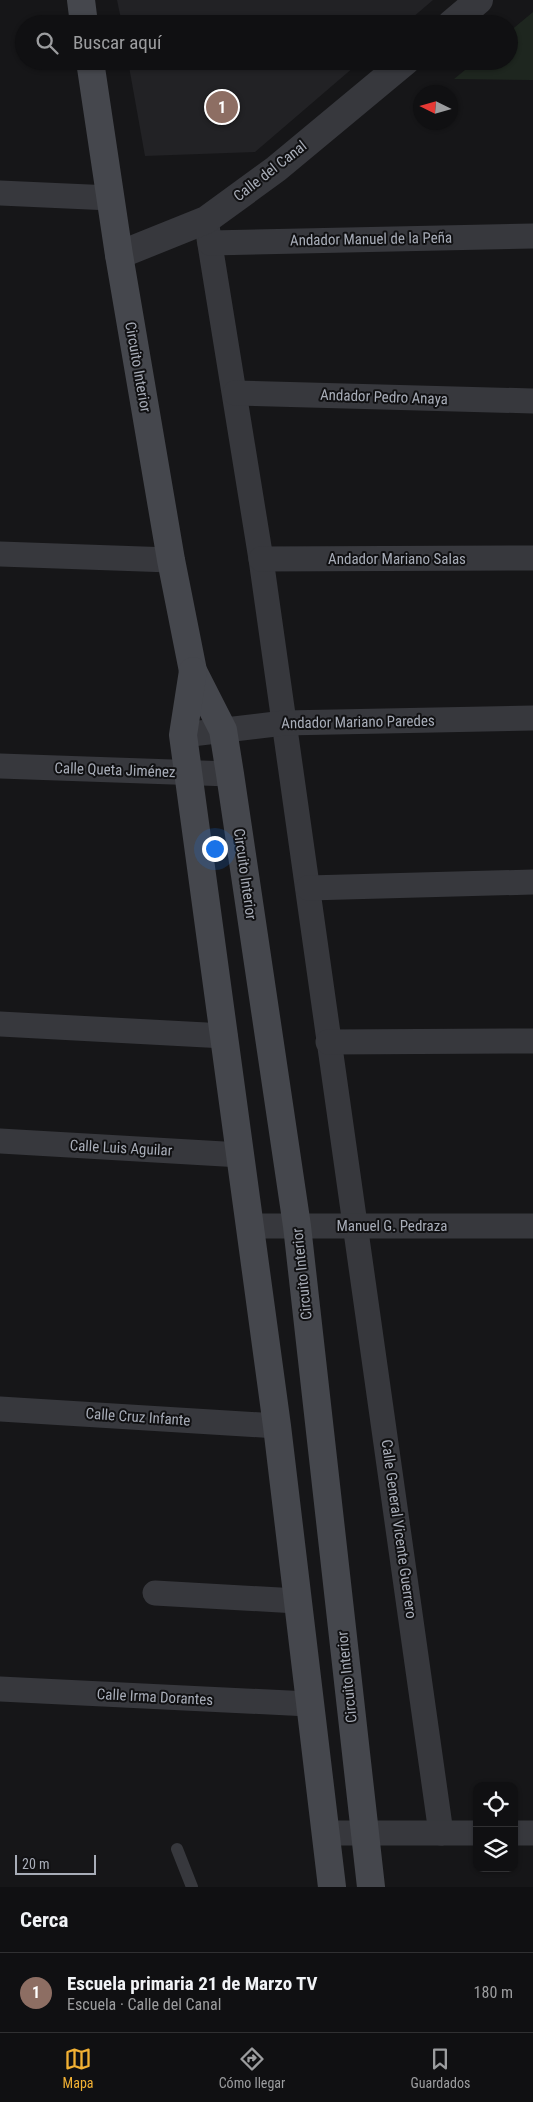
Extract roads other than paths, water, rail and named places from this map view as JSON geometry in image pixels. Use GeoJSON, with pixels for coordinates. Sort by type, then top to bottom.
{"type":"FeatureCollection","features":[{"type":"Feature","properties":{"kind":"main road"},"geometry":{"type":"LineString","coordinates":[[81,0],[83,15]]}},
{"type":"Feature","properties":{"kind":"main road","name":"Circuito Interior"},"geometry":{"type":"LineString","coordinates":[[91,70],[119,255],[171,560],[193,671],[223,730],[230,774],[297,1226],[371,1887]]}},
{"type":"Feature","properties":{"kind":"main road","name":"Circuito Interior"},"geometry":{"type":"LineString","coordinates":[[193,671],[183,735],[277,1426],[332,1887]]}},
{"type":"Feature","properties":{"kind":"street"},"geometry":{"type":"LineString","coordinates":[[462,15],[479,0]]}},
{"type":"Feature","properties":{"kind":"street","name":"Calle del Canal"},"geometry":{"type":"LineString","coordinates":[[119,255],[208,231],[276,169],[395,70]]}},
{"type":"Feature","properties":{"kind":"street"},"geometry":{"type":"LineString","coordinates":[[0,193],[111,198]]}},
{"type":"Feature","properties":{"kind":"street","name":"Andador Manuel de la Peña"},"geometry":{"type":"LineString","coordinates":[[208,231],[533,236]]}},
{"type":"Feature","properties":{"kind":"street","name":"Calle General Vicente Guerrero"},"geometry":{"type":"LineString","coordinates":[[208,231],[261,560],[441,1833]]}},
{"type":"Feature","properties":{"kind":"street","name":"Andador Pedro Anaya"},"geometry":{"type":"LineString","coordinates":[[235,393],[533,401]]}},
{"type":"Feature","properties":{"kind":"street"},"geometry":{"type":"LineString","coordinates":[[0,554],[171,560]]}},
{"type":"Feature","properties":{"kind":"street","name":"Andador Mariano Salas"},"geometry":{"type":"LineString","coordinates":[[261,560],[533,558]]}},
{"type":"Feature","properties":{"kind":"street","name":"Andador Mariano Paredes"},"geometry":{"type":"LineString","coordinates":[[183,735],[284,723],[533,718]]}},
{"type":"Feature","properties":{"kind":"street","name":"Calle Queta Jiménez"},"geometry":{"type":"LineString","coordinates":[[0,766],[230,774]]}},
{"type":"Feature","properties":{"kind":"street"},"geometry":{"type":"LineString","coordinates":[[308,888],[533,882]]}},
{"type":"Feature","properties":{"kind":"street"},"geometry":{"type":"LineString","coordinates":[[0,1024],[225,1036]]}},
{"type":"Feature","properties":{"kind":"street"},"geometry":{"type":"LineString","coordinates":[[328,1042],[533,1041]]}},
{"type":"Feature","properties":{"kind":"street","name":"Calle Luis Aguilar"},"geometry":{"type":"LineString","coordinates":[[0,1141],[241,1155]]}},
{"type":"Feature","properties":{"kind":"street","name":"Manuel G. Pedraza"},"geometry":{"type":"LineString","coordinates":[[251,1226],[533,1226]]}},
{"type":"Feature","properties":{"kind":"street","name":"Calle Cruz Infante"},"geometry":{"type":"LineString","coordinates":[[0,1408],[277,1426]]}},
{"type":"Feature","properties":{"kind":"street"},"geometry":{"type":"LineString","coordinates":[[155,1593],[297,1601]]}},
{"type":"Feature","properties":{"kind":"street","name":"Calle Irma Dorantes"},"geometry":{"type":"LineString","coordinates":[[0,1689],[309,1704]]}},
{"type":"Feature","properties":{"kind":"street"},"geometry":{"type":"LineString","coordinates":[[325,1833],[473,1833]]}},
{"type":"Feature","properties":{"kind":"street"},"geometry":{"type":"LineString","coordinates":[[518,1833],[533,1833]]}},
{"type":"Feature","properties":{"kind":"lane"},"geometry":{"type":"LineString","coordinates":[[176,1849],[192,1887]]}},
{"type":"Feature","properties":{"kind":"place","name":"Escuela primaria 21 de Marzo TV"},"geometry":{"type":"Point","coordinates":[222,107]}}]}
